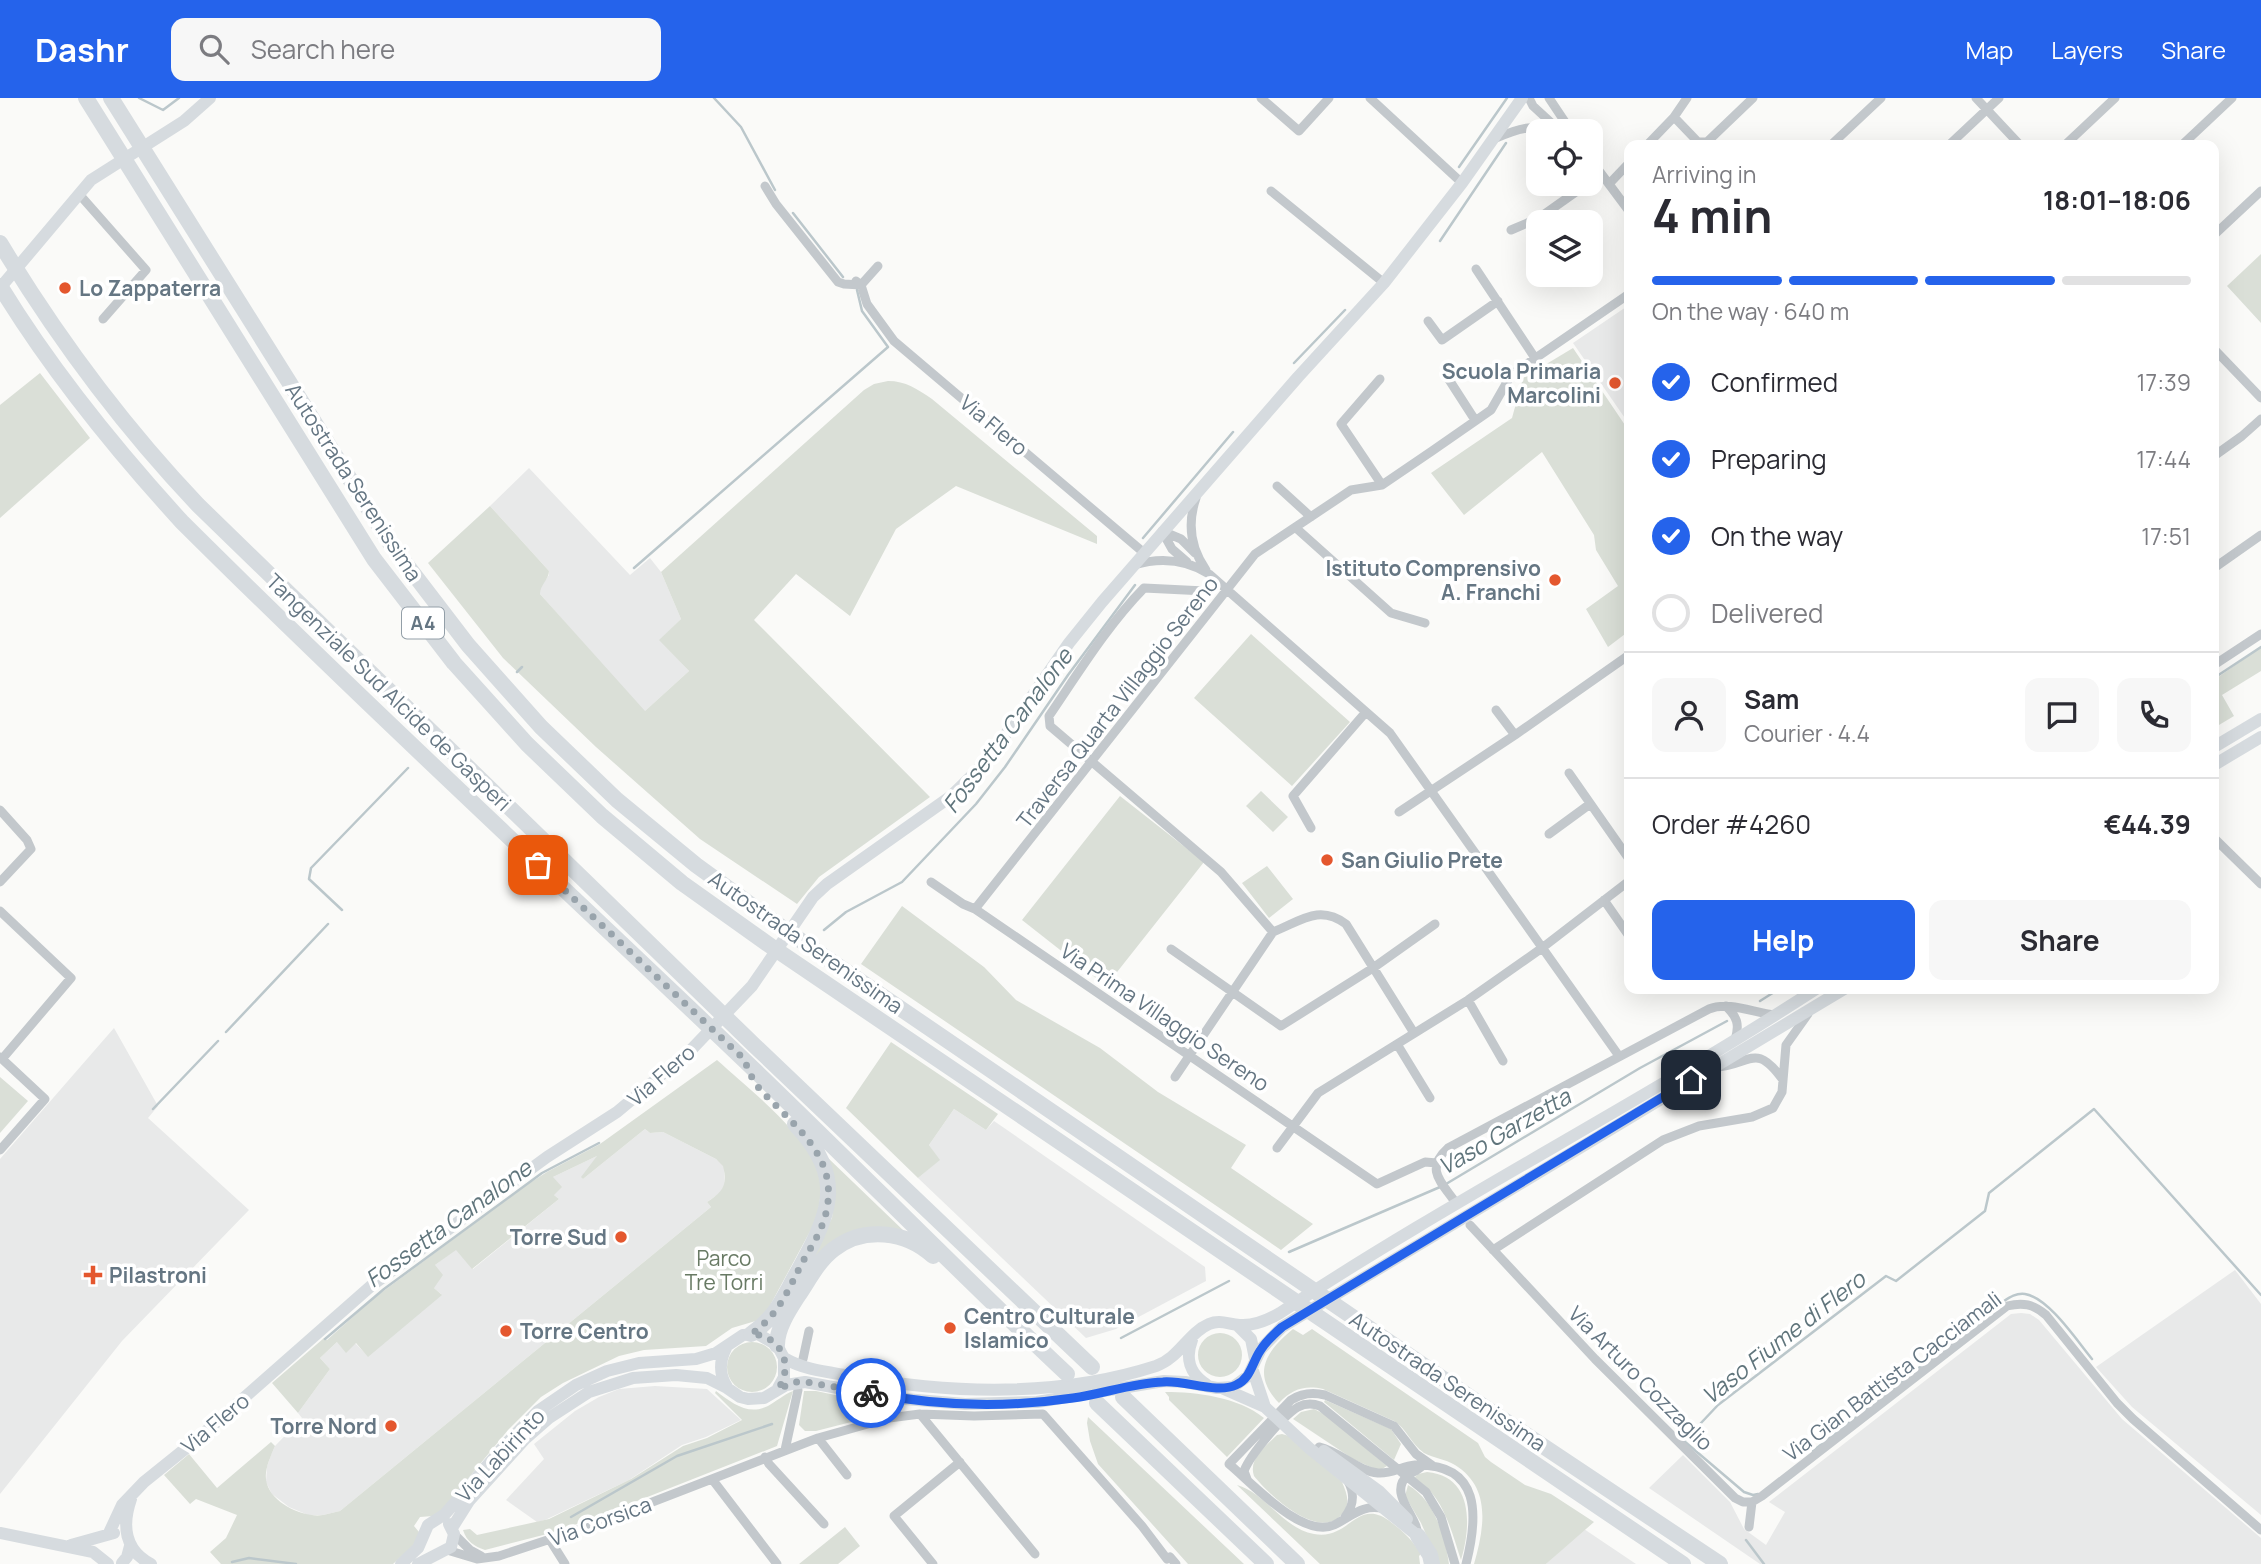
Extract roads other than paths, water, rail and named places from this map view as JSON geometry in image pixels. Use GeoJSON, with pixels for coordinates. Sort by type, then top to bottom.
{"type":"FeatureCollection","features":[{"type":"Feature","properties":{"kind":"highway","name":"Autostrada Serenissima"},"geometry":{"type":"LineString","coordinates":[[86,98],[374,559],[454,663],[527,744],[583,799],[682,883],[772,947],[1683,1564]]}},
{"type":"Feature","properties":{"kind":"highway","name":"Autostrada Serenissima"},"geometry":{"type":"LineString","coordinates":[[111,98],[390,543],[467,645],[541,727],[607,791],[696,865],[784,929],[1486,1408],[1720,1564]]}},
{"type":"Feature","properties":{"kind":"highway","name":"Tangenziale Sud Alcide de Gasperi"},"geometry":{"type":"LineString","coordinates":[[0,243],[24,283],[116,413],[198,505],[746,1037],[1092,1367]]}},
{"type":"Feature","properties":{"kind":"highway","name":"Tangenziale Sud Alcide de Gasperi"},"geometry":{"type":"LineString","coordinates":[[0,287],[68,383],[147,483],[183,522],[449,782],[744,1059],[991,1303],[1067,1374]]}},
{"type":"Feature","properties":{"kind":"highway"},"geometry":{"type":"LineString","coordinates":[[744,1059],[757,1086],[807,1136],[818,1153],[828,1185],[826,1215],[815,1240],[772,1318],[751,1334]]}},
{"type":"Feature","properties":{"kind":"highway"},"geometry":{"type":"LineString","coordinates":[[781,1351],[777,1336],[817,1267],[834,1249],[856,1237],[898,1236],[915,1243],[958,1281],[991,1303]]}},
{"type":"Feature","properties":{"kind":"highway"},"geometry":{"type":"LineString","coordinates":[[1123,1397],[1297,1564]]}},
{"type":"Feature","properties":{"kind":"highway"},"geometry":{"type":"LineString","coordinates":[[1097,1403],[1266,1564]]}},
{"type":"Feature","properties":{"kind":"highway"},"geometry":{"type":"LineString","coordinates":[[1418,1536],[1430,1555],[1432,1564]]}},
{"type":"Feature","properties":{"kind":"highway"},"geometry":{"type":"LineString","coordinates":[[1285,1552],[1306,1564]]}},
{"type":"Feature","properties":{"kind":"street"},"geometry":{"type":"LineString","coordinates":[[0,287],[91,180],[184,121],[210,98]]}},
{"type":"Feature","properties":{"kind":"street"},"geometry":{"type":"LineString","coordinates":[[1261,98],[1299,131],[1329,98]]}},
{"type":"Feature","properties":{"kind":"street"},"geometry":{"type":"LineString","coordinates":[[1370,98],[1462,183]]}},
{"type":"Feature","properties":{"kind":"street","name":"Via Flero"},"geometry":{"type":"LineString","coordinates":[[105,1536],[122,1505],[132,1494],[371,1286],[547,1157],[617,1112],[690,1051],[760,976],[813,897],[840,873],[969,781],[1004,740],[1069,643],[1131,566],[1384,283],[1462,183],[1522,98]]}},
{"type":"Feature","properties":{"kind":"street"},"geometry":{"type":"LineString","coordinates":[[1529,98],[1548,119]]}},
{"type":"Feature","properties":{"kind":"street"},"geometry":{"type":"LineString","coordinates":[[1652,140],[1674,117],[1687,98]]}},
{"type":"Feature","properties":{"kind":"street"},"geometry":{"type":"LineString","coordinates":[[1709,140],[1753,98]]}},
{"type":"Feature","properties":{"kind":"street"},"geometry":{"type":"LineString","coordinates":[[1836,140],[1881,98]]}},
{"type":"Feature","properties":{"kind":"street"},"geometry":{"type":"LineString","coordinates":[[1976,98],[2015,140]]}},
{"type":"Feature","properties":{"kind":"street"},"geometry":{"type":"LineString","coordinates":[[1954,140],[1999,98]]}},
{"type":"Feature","properties":{"kind":"street"},"geometry":{"type":"LineString","coordinates":[[2070,140],[2115,98]]}},
{"type":"Feature","properties":{"kind":"street"},"geometry":{"type":"LineString","coordinates":[[2187,140],[2232,98]]}},
{"type":"Feature","properties":{"kind":"street"},"geometry":{"type":"LineString","coordinates":[[1550,99],[1563,119]]}},
{"type":"Feature","properties":{"kind":"street"},"geometry":{"type":"LineString","coordinates":[[1674,117],[1697,140]]}},
{"type":"Feature","properties":{"kind":"street"},"geometry":{"type":"LineString","coordinates":[[1492,139],[1526,128]]}},
{"type":"Feature","properties":{"kind":"street"},"geometry":{"type":"LineString","coordinates":[[1609,184],[1624,168]]}},
{"type":"Feature","properties":{"kind":"street"},"geometry":{"type":"LineString","coordinates":[[1603,175],[1624,204]]}},
{"type":"Feature","properties":{"kind":"street"},"geometry":{"type":"LineString","coordinates":[[765,186],[776,204],[838,282],[859,283],[878,266]]}},
{"type":"Feature","properties":{"kind":"street"},"geometry":{"type":"LineString","coordinates":[[1271,191],[1384,283]]}},
{"type":"Feature","properties":{"kind":"street"},"geometry":{"type":"LineString","coordinates":[[2219,230],[2261,191]]}},
{"type":"Feature","properties":{"kind":"street"},"geometry":{"type":"LineString","coordinates":[[79,194],[146,270],[103,319]]}},
{"type":"Feature","properties":{"kind":"street"},"geometry":{"type":"LineString","coordinates":[[1511,230],[1539,218],[1570,196]]}},
{"type":"Feature","properties":{"kind":"street"},"geometry":{"type":"LineString","coordinates":[[1476,269],[1535,358]]}},
{"type":"Feature","properties":{"kind":"street","name":"Via Flero"},"geometry":{"type":"LineString","coordinates":[[859,283],[867,304],[894,341],[1143,552]]}},
{"type":"Feature","properties":{"kind":"street","name":"Traversa Quarta Villaggio Sereno"},"geometry":{"type":"LineString","coordinates":[[975,909],[1255,554],[1351,490],[1382,485],[1491,410],[1510,375],[1624,297]]}},
{"type":"Feature","properties":{"kind":"street"},"geometry":{"type":"LineString","coordinates":[[1428,321],[1442,340],[1498,301]]}},
{"type":"Feature","properties":{"kind":"street"},"geometry":{"type":"LineString","coordinates":[[2219,356],[2261,398]]}},
{"type":"Feature","properties":{"kind":"street"},"geometry":{"type":"LineString","coordinates":[[1446,375],[1475,420]]}},
{"type":"Feature","properties":{"kind":"street"},"geometry":{"type":"LineString","coordinates":[[1380,379],[1341,424],[1382,485]]}},
{"type":"Feature","properties":{"kind":"street"},"geometry":{"type":"LineString","coordinates":[[2219,452],[2261,419]]}},
{"type":"Feature","properties":{"kind":"street"},"geometry":{"type":"LineString","coordinates":[[1277,486],[1311,517]]}},
{"type":"Feature","properties":{"kind":"street"},"geometry":{"type":"LineString","coordinates":[[1196,554],[1190,528],[1199,489]]}},
{"type":"Feature","properties":{"kind":"street"},"geometry":{"type":"LineString","coordinates":[[1296,528],[1391,613],[1425,623]]}},
{"type":"Feature","properties":{"kind":"street"},"geometry":{"type":"LineString","coordinates":[[1162,531],[1181,539],[1196,554],[1209,574]]}},
{"type":"Feature","properties":{"kind":"street"},"geometry":{"type":"LineString","coordinates":[[1162,531],[1172,549],[1189,564],[1209,574],[1228,589],[1390,733],[1619,1056]]}},
{"type":"Feature","properties":{"kind":"street"},"geometry":{"type":"LineString","coordinates":[[2219,564],[2261,535]]}},
{"type":"Feature","properties":{"kind":"street"},"geometry":{"type":"LineString","coordinates":[[1131,566],[1162,560],[1189,564]]}},
{"type":"Feature","properties":{"kind":"street"},"geometry":{"type":"LineString","coordinates":[[1205,591],[1144,588],[1124,609],[1049,716],[1050,726],[1221,872],[1273,932]]}},
{"type":"Feature","properties":{"kind":"street"},"geometry":{"type":"LineString","coordinates":[[2219,662],[2261,634]]}},
{"type":"Feature","properties":{"kind":"street"},"geometry":{"type":"LineString","coordinates":[[1399,812],[1624,659]]}},
{"type":"Feature","properties":{"kind":"street"},"geometry":{"type":"LineString","coordinates":[[1496,710],[1515,735]]}},
{"type":"Feature","properties":{"kind":"street"},"geometry":{"type":"LineString","coordinates":[[1311,828],[1293,796],[1366,712]]}},
{"type":"Feature","properties":{"kind":"street"},"geometry":{"type":"LineString","coordinates":[[2219,744],[2261,719]]}},
{"type":"Feature","properties":{"kind":"street"},"geometry":{"type":"LineString","coordinates":[[2219,762],[2261,737]]}},
{"type":"Feature","properties":{"kind":"street"},"geometry":{"type":"LineString","coordinates":[[1569,773],[1624,852]]}},
{"type":"Feature","properties":{"kind":"street"},"geometry":{"type":"LineString","coordinates":[[1549,834],[1590,804]]}},
{"type":"Feature","properties":{"kind":"street"},"geometry":{"type":"LineString","coordinates":[[0,810],[27,840],[31,849],[0,882]]}},
{"type":"Feature","properties":{"kind":"street"},"geometry":{"type":"LineString","coordinates":[[2219,843],[2261,884]]}},
{"type":"Feature","properties":{"kind":"street","name":"Via Prima Villaggio Sereno"},"geometry":{"type":"LineString","coordinates":[[931,882],[975,909],[1377,1184],[1425,1162],[1437,1163]]}},
{"type":"Feature","properties":{"kind":"street"},"geometry":{"type":"LineString","coordinates":[[1276,1148],[1318,1093],[1468,1000],[1542,948],[1624,885]]}},
{"type":"Feature","properties":{"kind":"street"},"geometry":{"type":"LineString","coordinates":[[1604,900],[1624,929]]}},
{"type":"Feature","properties":{"kind":"street"},"geometry":{"type":"LineString","coordinates":[[0,911],[71,978],[1,1058],[45,1099],[0,1150]]}},
{"type":"Feature","properties":{"kind":"street"},"geometry":{"type":"LineString","coordinates":[[1175,1077],[1273,932],[1324,913],[1346,924],[1414,1032]]}},
{"type":"Feature","properties":{"kind":"street"},"geometry":{"type":"LineString","coordinates":[[1171,949],[1281,1026],[1373,968],[1436,924]]}},
{"type":"Feature","properties":{"kind":"street"},"geometry":{"type":"LineString","coordinates":[[1224,1388],[1241,1382],[1269,1339],[1340,1284],[1438,1215],[1735,1040],[1807,994]]}},
{"type":"Feature","properties":{"kind":"street"},"geometry":{"type":"LineString","coordinates":[[751,1334],[765,1336],[781,1351],[802,1364],[900,1384],[972,1391],[1054,1386],[1160,1364],[1174,1356],[1201,1328],[1215,1322],[1237,1325],[1268,1320],[1446,1227],[1836,994]]}},
{"type":"Feature","properties":{"kind":"street"},"geometry":{"type":"LineString","coordinates":[[1468,1000],[1503,1060]]}},
{"type":"Feature","properties":{"kind":"street"},"geometry":{"type":"LineString","coordinates":[[1726,1006],[1737,1018],[1738,1031],[1735,1040]]}},
{"type":"Feature","properties":{"kind":"street"},"geometry":{"type":"LineString","coordinates":[[1453,1199],[1439,1180],[1436,1170],[1437,1163],[1448,1148],[1709,1009],[1726,1006],[1775,1015]]}},
{"type":"Feature","properties":{"kind":"street"},"geometry":{"type":"LineString","coordinates":[[1493,1250],[1662,1140],[1699,1126],[1764,1114],[1779,1100],[1786,1045],[1812,1008]]}},
{"type":"Feature","properties":{"kind":"street"},"geometry":{"type":"LineString","coordinates":[[1397,1044],[1430,1098]]}},
{"type":"Feature","properties":{"kind":"street"},"geometry":{"type":"LineString","coordinates":[[1713,1067],[1756,1058],[1773,1066],[1783,1080]]}},
{"type":"Feature","properties":{"kind":"street","name":"Via Arturo Cozzaglio"},"geometry":{"type":"LineString","coordinates":[[1470,1225],[1595,1359],[1735,1498],[1752,1502]]}},
{"type":"Feature","properties":{"kind":"street","name":"Via Gian Battista Cacciamali"},"geometry":{"type":"LineString","coordinates":[[1752,1502],[2007,1306],[2020,1303],[2031,1305],[2046,1315],[2117,1403],[2261,1530]]}},
{"type":"Feature","properties":{"kind":"street"},"geometry":{"type":"LineString","coordinates":[[1237,1325],[1251,1339],[1254,1364],[1268,1409]]}},
{"type":"Feature","properties":{"kind":"street"},"geometry":{"type":"LineString","coordinates":[[802,1364],[809,1332]]}},
{"type":"Feature","properties":{"kind":"street","name":"Via Labirinto"},"geometry":{"type":"LineString","coordinates":[[435,1521],[445,1514],[527,1422],[550,1402],[576,1385],[617,1367],[696,1359],[726,1348],[737,1338],[751,1334]]}},
{"type":"Feature","properties":{"kind":"street"},"geometry":{"type":"LineString","coordinates":[[1195,1334],[1189,1348],[1189,1364],[1197,1378],[1210,1387]]}},
{"type":"Feature","properties":{"kind":"street"},"geometry":{"type":"LineString","coordinates":[[726,1348],[720,1364],[720,1373],[727,1388]]}},
{"type":"Feature","properties":{"kind":"street"},"geometry":{"type":"LineString","coordinates":[[778,1389],[784,1377],[781,1351]]}},
{"type":"Feature","properties":{"kind":"street","name":"Via Labirinto"},"geometry":{"type":"LineString","coordinates":[[453,1531],[469,1501],[525,1439],[549,1418],[589,1392],[633,1378],[676,1375],[707,1378],[740,1397],[756,1400],[778,1389],[799,1385]]}},
{"type":"Feature","properties":{"kind":"street"},"geometry":{"type":"LineString","coordinates":[[785,1450],[799,1385],[928,1402],[965,1404],[1037,1402],[1164,1381],[1185,1382],[1224,1388],[1268,1409],[1309,1448],[1418,1536]]}},
{"type":"Feature","properties":{"kind":"street"},"geometry":{"type":"LineString","coordinates":[[1386,1510],[1368,1507],[1326,1527],[1311,1527],[1290,1516],[1229,1464],[1291,1400],[1313,1393],[1325,1395],[1389,1423],[1398,1430],[1416,1454],[1433,1466],[1453,1474],[1461,1482],[1470,1496],[1474,1524],[1466,1564]]}},
{"type":"Feature","properties":{"kind":"street"},"geometry":{"type":"LineString","coordinates":[[1247,1479],[1244,1471],[1251,1458],[1292,1412],[1305,1404],[1320,1405],[1426,1492],[1441,1517],[1455,1564]]}},
{"type":"Feature","properties":{"kind":"street"},"geometry":{"type":"LineString","coordinates":[[920,1414],[1035,1554]]}},
{"type":"Feature","properties":{"kind":"street","name":"Via Corsica"},"geometry":{"type":"LineString","coordinates":[[423,1539],[428,1548],[467,1557],[486,1558],[550,1540],[818,1438],[889,1418],[920,1414],[1043,1414],[1142,1526],[1169,1562]]}},
{"type":"Feature","properties":{"kind":"street"},"geometry":{"type":"LineString","coordinates":[[1294,1432],[1379,1491],[1408,1520],[1418,1536]]}},
{"type":"Feature","properties":{"kind":"street"},"geometry":{"type":"LineString","coordinates":[[818,1438],[847,1475]]}},
{"type":"Feature","properties":{"kind":"street"},"geometry":{"type":"LineString","coordinates":[[1319,1447],[1333,1451],[1371,1472],[1433,1466]]}},
{"type":"Feature","properties":{"kind":"street"},"geometry":{"type":"LineString","coordinates":[[765,1457],[824,1524]]}},
{"type":"Feature","properties":{"kind":"street"},"geometry":{"type":"LineString","coordinates":[[933,1564],[894,1516],[960,1462]]}},
{"type":"Feature","properties":{"kind":"street"},"geometry":{"type":"LineString","coordinates":[[1408,1470],[1403,1482],[1402,1498],[1416,1523],[1418,1536]]}},
{"type":"Feature","properties":{"kind":"street"},"geometry":{"type":"LineString","coordinates":[[712,1479],[777,1564]]}},
{"type":"Feature","properties":{"kind":"street"},"geometry":{"type":"LineString","coordinates":[[1345,1517],[1353,1501],[1348,1479]]}},
{"type":"Feature","properties":{"kind":"street"},"geometry":{"type":"LineString","coordinates":[[122,1564],[127,1557],[126,1519],[132,1494]]}},
{"type":"Feature","properties":{"kind":"street"},"geometry":{"type":"LineString","coordinates":[[1749,1527],[1752,1502]]}},
{"type":"Feature","properties":{"kind":"street"},"geometry":{"type":"LineString","coordinates":[[401,1564],[418,1548],[426,1527],[435,1521],[445,1522],[470,1550],[486,1558]]}},
{"type":"Feature","properties":{"kind":"street"},"geometry":{"type":"LineString","coordinates":[[418,1564],[453,1542],[453,1531]]}},
{"type":"Feature","properties":{"kind":"street"},"geometry":{"type":"LineString","coordinates":[[0,1533],[93,1552],[104,1560]]}},
{"type":"Feature","properties":{"kind":"street"},"geometry":{"type":"LineString","coordinates":[[63,1547],[118,1533],[151,1564]]}},
{"type":"Feature","properties":{"kind":"street"},"geometry":{"type":"LineString","coordinates":[[104,1560],[97,1548],[105,1536]]}},
{"type":"Feature","properties":{"kind":"street"},"geometry":{"type":"LineString","coordinates":[[550,1540],[565,1564]]}},
{"type":"Feature","properties":{"kind":"waterway"},"geometry":{"type":"LineString","coordinates":[[139,98],[163,110],[179,98]]}},
{"type":"Feature","properties":{"kind":"waterway","name":"Fossetta Canalone"},"geometry":{"type":"LineString","coordinates":[[714,98],[741,127],[775,190]]}},
{"type":"Feature","properties":{"kind":"waterway","name":"Fossetta Canalone"},"geometry":{"type":"LineString","coordinates":[[1459,167],[1507,98]]}},
{"type":"Feature","properties":{"kind":"waterway","name":"Fossetta Canalone"},"geometry":{"type":"LineString","coordinates":[[1440,241],[1506,143]]}},
{"type":"Feature","properties":{"kind":"waterway","name":"Fossetta Canalone"},"geometry":{"type":"LineString","coordinates":[[793,213],[843,277]]}},
{"type":"Feature","properties":{"kind":"waterway","name":"Fossetta Canalone"},"geometry":{"type":"LineString","coordinates":[[634,568],[888,347],[862,311],[857,290]]}},
{"type":"Feature","properties":{"kind":"waterway","name":"Fossetta Canalone"},"geometry":{"type":"LineString","coordinates":[[1294,363],[1345,310]]}},
{"type":"Feature","properties":{"kind":"waterway","name":"Fossetta Canalone"},"geometry":{"type":"LineString","coordinates":[[1143,538],[1233,432]]}},
{"type":"Feature","properties":{"kind":"waterway","name":"Fossetta Canalone"},"geometry":{"type":"LineString","coordinates":[[824,930],[846,912],[902,882],[976,804],[1135,585]]}},
{"type":"Feature","properties":{"kind":"waterway","name":"Vaso Garzetta"},"geometry":{"type":"LineString","coordinates":[[2219,675],[2261,647]]}},
{"type":"Feature","properties":{"kind":"waterway","name":"Fossetta Canalone"},"geometry":{"type":"LineString","coordinates":[[517,672],[522,667]]}},
{"type":"Feature","properties":{"kind":"waterway","name":"Fossetta Canalone"},"geometry":{"type":"LineString","coordinates":[[342,910],[309,879],[311,868],[408,768]]}},
{"type":"Feature","properties":{"kind":"waterway","name":"Fossetta Canalone"},"geometry":{"type":"LineString","coordinates":[[226,1032],[328,924]]}},
{"type":"Feature","properties":{"kind":"waterway","name":"Vaso Garzetta"},"geometry":{"type":"LineString","coordinates":[[1760,1001],[1771,994]]}},
{"type":"Feature","properties":{"kind":"waterway","name":"Vaso Garzetta"},"geometry":{"type":"LineString","coordinates":[[1446,1184],[1640,1068],[1727,1021]]}},
{"type":"Feature","properties":{"kind":"waterway","name":"Fossetta Canalone"},"geometry":{"type":"LineString","coordinates":[[153,1109],[218,1041]]}},
{"type":"Feature","properties":{"kind":"waterway","name":"Vaso Fiume di Flero"},"geometry":{"type":"LineString","coordinates":[[1758,1494],[1744,1492],[1684,1441],[1718,1405],[1886,1276],[1896,1281],[1985,1211],[1989,1193],[2094,1109],[2261,1295]]}},
{"type":"Feature","properties":{"kind":"waterway","name":"Fossetta Canalone"},"geometry":{"type":"LineString","coordinates":[[325,1339],[384,1289],[542,1173],[599,1143]]}},
{"type":"Feature","properties":{"kind":"waterway","name":"Vaso Garzetta"},"geometry":{"type":"LineString","coordinates":[[1289,1252],[1440,1187]]}},
{"type":"Feature","properties":{"kind":"waterway","name":"Vaso Garzetta"},"geometry":{"type":"LineString","coordinates":[[1121,1338],[1229,1281]]}},
{"type":"Feature","properties":{"kind":"waterway"},"geometry":{"type":"LineString","coordinates":[[1813,1451],[2004,1301],[2016,1295],[2025,1294],[2043,1303],[2062,1321],[2092,1359]]}},
{"type":"Feature","properties":{"kind":"waterway","name":"Vaso Garzetta"},"geometry":{"type":"LineString","coordinates":[[571,1517],[677,1456],[772,1424]]}},
{"type":"Feature","properties":{"kind":"waterway"},"geometry":{"type":"LineString","coordinates":[[1746,1540],[1764,1564]]}},
{"type":"Feature","properties":{"kind":"waterway","name":"Vaso Garzetta"},"geometry":{"type":"LineString","coordinates":[[232,1562],[249,1558],[296,1564]]}},
{"type":"Feature","properties":{"kind":"place","name":"Lo Zappaterra"},"geometry":{"type":"Point","coordinates":[65,288]}},
{"type":"Feature","properties":{"kind":"place","name":"Scuola Primaria Marcolini"},"geometry":{"type":"Point","coordinates":[1615,383]}},
{"type":"Feature","properties":{"kind":"place","name":"Istituto Comprensivo A. Franchi"},"geometry":{"type":"Point","coordinates":[1555,580]}},
{"type":"Feature","properties":{"kind":"place","name":"San Giulio Prete"},"geometry":{"type":"Point","coordinates":[1327,860]}},
{"type":"Feature","properties":{"kind":"place","name":"Torre Sud"},"geometry":{"type":"Point","coordinates":[621,1237]}},
{"type":"Feature","properties":{"kind":"place","name":"Pilastroni"},"geometry":{"type":"Point","coordinates":[93,1275]}},
{"type":"Feature","properties":{"kind":"place","name":"Centro Culturale Islamico"},"geometry":{"type":"Point","coordinates":[950,1328]}},
{"type":"Feature","properties":{"kind":"place","name":"Torre Centro"},"geometry":{"type":"Point","coordinates":[506,1331]}},
{"type":"Feature","properties":{"kind":"place","name":"Torre Nord"},"geometry":{"type":"Point","coordinates":[391,1426]}},
{"type":"Feature","properties":{"kind":"park label","name":"Parco Tre Torri"},"geometry":{"type":"Point","coordinates":[724,1270]}}]}
